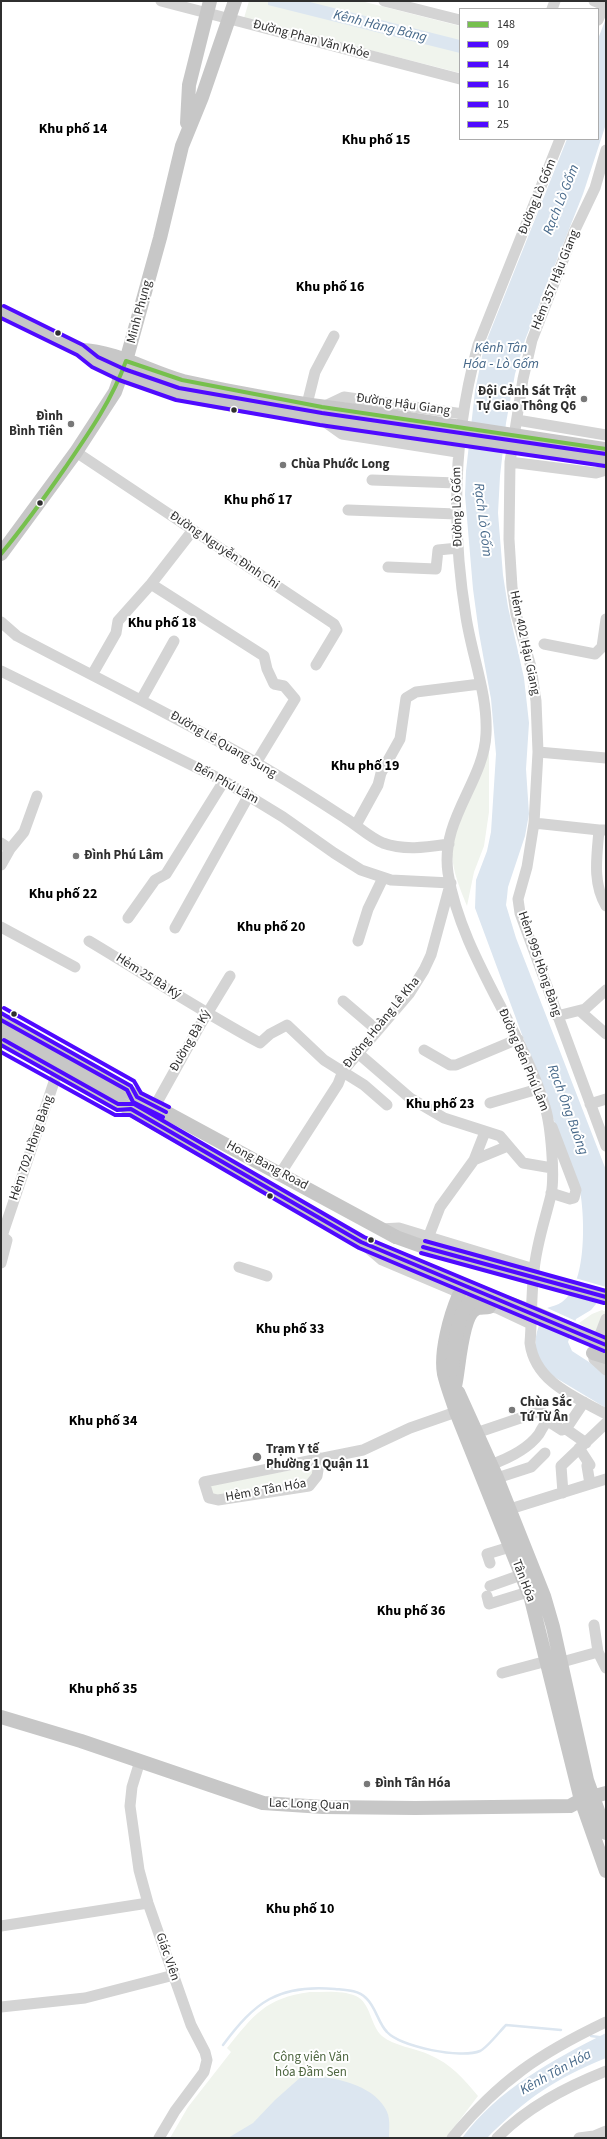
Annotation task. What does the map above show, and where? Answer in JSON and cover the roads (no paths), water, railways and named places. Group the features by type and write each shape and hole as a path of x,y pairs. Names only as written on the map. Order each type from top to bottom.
{"main road":[{"name":"Minh Phụng","path":"1,554 76,452 115,392 126,361 187,132 202,97 235,1"},
{"name":"Minh Phụng","path":"187,132 189,86 208,7"},
{"path":"1,311 80,350"},
{"name":"Đường Hậu Giang","path":"80,350 97,352 182,380 307,404 322,413"},
{"name":"Đường Hậu Giang","path":"80,350 95,362 122,375 177,394 356,417 605,454"},
{"path":"1,1012 131,1086 134,1103"},
{"path":"1,1023 134,1103"},
{"path":"1,1035 98,1082"},
{"path":"1,1045 117,1110 134,1103"},
{"name":"Hong Bang Road","path":"134,1103 155,1106 396,1237 424,1247 606,1297"},
{"name":"Hong Bang Road","path":"134,1103 361,1242 496,1305"},
{"name":"Tân Hóa","path":"456,1292 444,1362 447,1385 456,1412 522,1575 547,1660 606,1833"},
{"name":"Tân Hóa","path":"496,1305 484,1298 474,1300 465,1308 455,1343 452,1370 455,1386 497,1478 544,1596 562,1662 587,1780 593,1796 606,1871"},
{"path":"455,1386 466,1324 471,1314 476,1309 496,1305 606,1345"},
{"name":"Lac Long Quan","path":"1,1717 140,1761 263,1803 415,1808 570,1806 593,1796"}],"street":[{"name":"Đường Phan Văn Khỏe","path":"161,1 208,7 230,19 459,79"},
{"path":"384,1 409,4 459,20"},
{"path":"599,16 602,3"},
{"name":"Đường Lò Gốm","path":"451,883 448,872 449,844 457,813 484,753 486,726 480,684 466,618 458,548 457,452 470,375 478,345 560,140"},
{"name":"Hẻm 357 Hậu Giang","path":"510,462 532,340 574,232 595,188 606,150"},
{"path":"307,404 315,372 334,336"},
{"name":"Đường Hậu Giang","path":"457,452 342,434 322,413 344,397 463,414"},
{"path":"510,462 596,473 605,454 517,420"},
{"name":"Đường Nguyễn Đình Chi","path":"76,452 334,624 337,630 316,665"},
{"name":"Hẻm 402 Hậu Giang","path":"510,462 509,539 512,587 517,618 531,667 536,701 538,752"},
{"path":"372,480 457,483"},
{"path":"348,510 457,514"},
{"path":"92,675 116,633 118,621 151,584 193,530"},
{"path":"388,567 436,569 438,550 458,548"},
{"path":"151,584 264,656 267,669 274,684 284,686 295,699 256,763"},
{"path":"544,644 596,654 602,647 606,620"},
{"name":"Đường Lê Quang Sung","path":"1,622 11,633 141,700 256,763 385,844 407,848 421,848 449,844"},
{"path":"141,700 174,642"},
{"name":"Bến Phú Lâm","path":"1,671 224,781 249,795 356,867 383,878 397,881 451,883"},
{"path":"356,825 378,785 381,772 400,739 406,698 416,692 480,684"},
{"path":"538,752 606,758"},
{"name":"Hẻm 995 Hồng Bàng","path":"538,752 534,823 527,867 518,899 526,934 606,1146"},
{"path":"128,918 155,880 166,874 224,781"},
{"path":"174,928 249,795"},
{"path":"1,865 6,846 24,832 37,796"},
{"path":"534,823 602,830 596,884 599,894 606,906"},
{"path":"358,941 368,909 383,878"},
{"name":"Đường Hoàng Lê Kha","path":"280,1174 338,1084 343,1071 409,994 424,970 431,955 451,883"},
{"name":"Đường Bến Phú Lâm","path":"451,883 470,941 518,1040 546,1109 552,1168 551,1193 534,1269 530,1343 531,1355 545,1377 606,1414"},
{"path":"1,927 75,967"},
{"name":"Hẻm 25 Bà Ký","path":"89,941 146,975 206,1014 260,1043 270,1034 287,1025 324,1060 343,1071"},
{"name":"Đường Bà Ký","path":"155,1106 206,1014 230,976"},
{"path":"558,1016 580,1011 606,990"},
{"path":"342,1001 377,1030"},
{"name":"Hẻm 995 Hồng Bàng","path":"580,1011 606,1034"},
{"path":"424,1050 450,1065 456,1065 518,1040"},
{"path":"359,1054 410,1098 444,1118 500,1136 524,1163 552,1168"},
{"path":"343,1071 364,1085 387,1105"},
{"name":"Hẻm 702 Hồng Bàng","path":"1,1263 7,1240 2,1236 56,1076"},
{"path":"490,1103 538,1089"},
{"path":"590,1104 606,1100"},
{"path":"546,1109 576,1190 574,1198 570,1199 551,1193"},
{"path":"428,1238 440,1207 474,1160 485,1132"},
{"path":"474,1160 508,1146"},
{"path":"380,1229 399,1228 534,1269"},
{"path":"361,1242 382,1260 456,1292 496,1305 531,1324"},
{"path":"239,1267 267,1276"},
{"path":"606,1319 600,1355 594,1359 606,1370"},
{"path":"490,1465 506,1460 524,1448 539,1435 544,1424 548,1421 562,1430 566,1428 584,1402"},
{"path":"476,1433 540,1411"},
{"name":"Hẻm 8 Tân Hóa","path":"320,1458 317,1476 309,1486 218,1500 209,1498 204,1482 320,1458 363,1450 410,1428 456,1412"},
{"path":"564,1492 561,1466 606,1423"},
{"path":"566,1428 582,1445 590,1464 587,1466 590,1484"},
{"path":"497,1478 531,1467 546,1453"},
{"path":"510,1509 606,1479"},
{"path":"490,1563 487,1554 510,1547"},
{"path":"522,1575 489,1589 489,1604 528,1592"},
{"path":"594,1625 598,1652 606,1668"},
{"path":"562,1662 598,1652"},
{"path":"502,1673 547,1660"},
{"name":"Giác Viên","path":"140,1761 132,1787 130,1806 138,1864 148,1903 191,2025 205,2052 207,2064 204,2072 159,2138"},
{"path":"1,1926 148,1903"},
{"path":"1,2007 85,1998 174,1975"},
{"path":"452,2138 476,2109 511,2077 541,2056 606,2022"},
{"path":"496,2138 524,2114 564,2089 606,2071"},
{"path":"579,2138 601,2135"}],"water":[{"name":"Kênh Hàng Bàng","path":"268,1 306,1 459,40 459,53 268,5"},
{"name":"Kênh Tân Hóa - Lò Gốm","path":"606,18 606,124 583,194 525,340 515,374 506,423 500,476 498,513 503,575 508,607 524,678 529,723 526,769 529,814 525,836 508,887 506,905 516,938 606,1170 606,1292 591,1310 576,1319 568,1342 572,1351 606,1373 606,1408 546,1372 537,1356 537,1332 539,1324 547,1308 562,1302 570,1293 576,1281 580,1267 582,1250 582,1203 580,1191 475,908 476,880 487,851 491,832 496,754 491,699 473,589 465,495 466,471 475,391 484,347 567,140 599,140 599,36"},
{"name":"Kênh Tân Hóa","path":"606,2033 606,2058 571,2074 542,2091 515,2111 487,2138 462,2138 492,2105 528,2077 566,2054"},
{"path":"302,2076 336,2079 348,2082 370,2092 378,2099 387,2111 389,2138 228,2138 253,2123 275,2100"}],"waterway":[{"path":"223,2045 246,2017 257,2007 283,1993 315,1988 348,1990 363,1995 375,2010 381,2024 387,2032 405,2042 432,2050 459,2054 480,2051 490,2043 506,2025 561,2030"},
{"path":"591,2036 606,2038"}],"place":[{"name":"Đội Cảnh Sát Trật Tự Giao Thông Q6","path":"584,399"},
{"name":"Đình Bình Tiên","path":"71,424"},
{"name":"Chùa Phước Long","path":"283,465"},
{"name":"Đình Phú Lâm","path":"76,856"},
{"name":"Chùa Sắc Tứ Từ Ân","path":"512,1410"},
{"name":"Trạm Y tế Phường 1 Quận 11","path":"257,1457"},
{"name":"Đình Tân Hóa","path":"367,1784"}],"district":[{"name":"Khu phố 14","path":"73,130"},
{"name":"Khu phố 15","path":"376,141"},
{"name":"Khu phố 16","path":"330,288"},
{"name":"Khu phố 17","path":"258,501"},
{"name":"Khu phố 18","path":"162,624"},
{"name":"Khu phố 19","path":"365,767"},
{"name":"Khu phố 22","path":"63,895"},
{"name":"Khu phố 20","path":"271,928"},
{"name":"Khu phố 23","path":"440,1105"},
{"name":"Khu phố 33","path":"290,1330"},
{"name":"Khu phố 34","path":"103,1422"},
{"name":"Khu phố 36","path":"411,1612"},
{"name":"Khu phố 35","path":"103,1690"},
{"name":"Khu phố 10","path":"300,1910"}],"water label":[{"name":"Rạch Lò Gốm","path":"562,200"},
{"name":"Rạch Lò Gốm","path":"482,520"},
{"name":"Rạch Ông Buông","path":"567,1110"}],"park label":[{"name":"Công viên Văn hóa Đầm Sen","path":"311,2066"}]}
